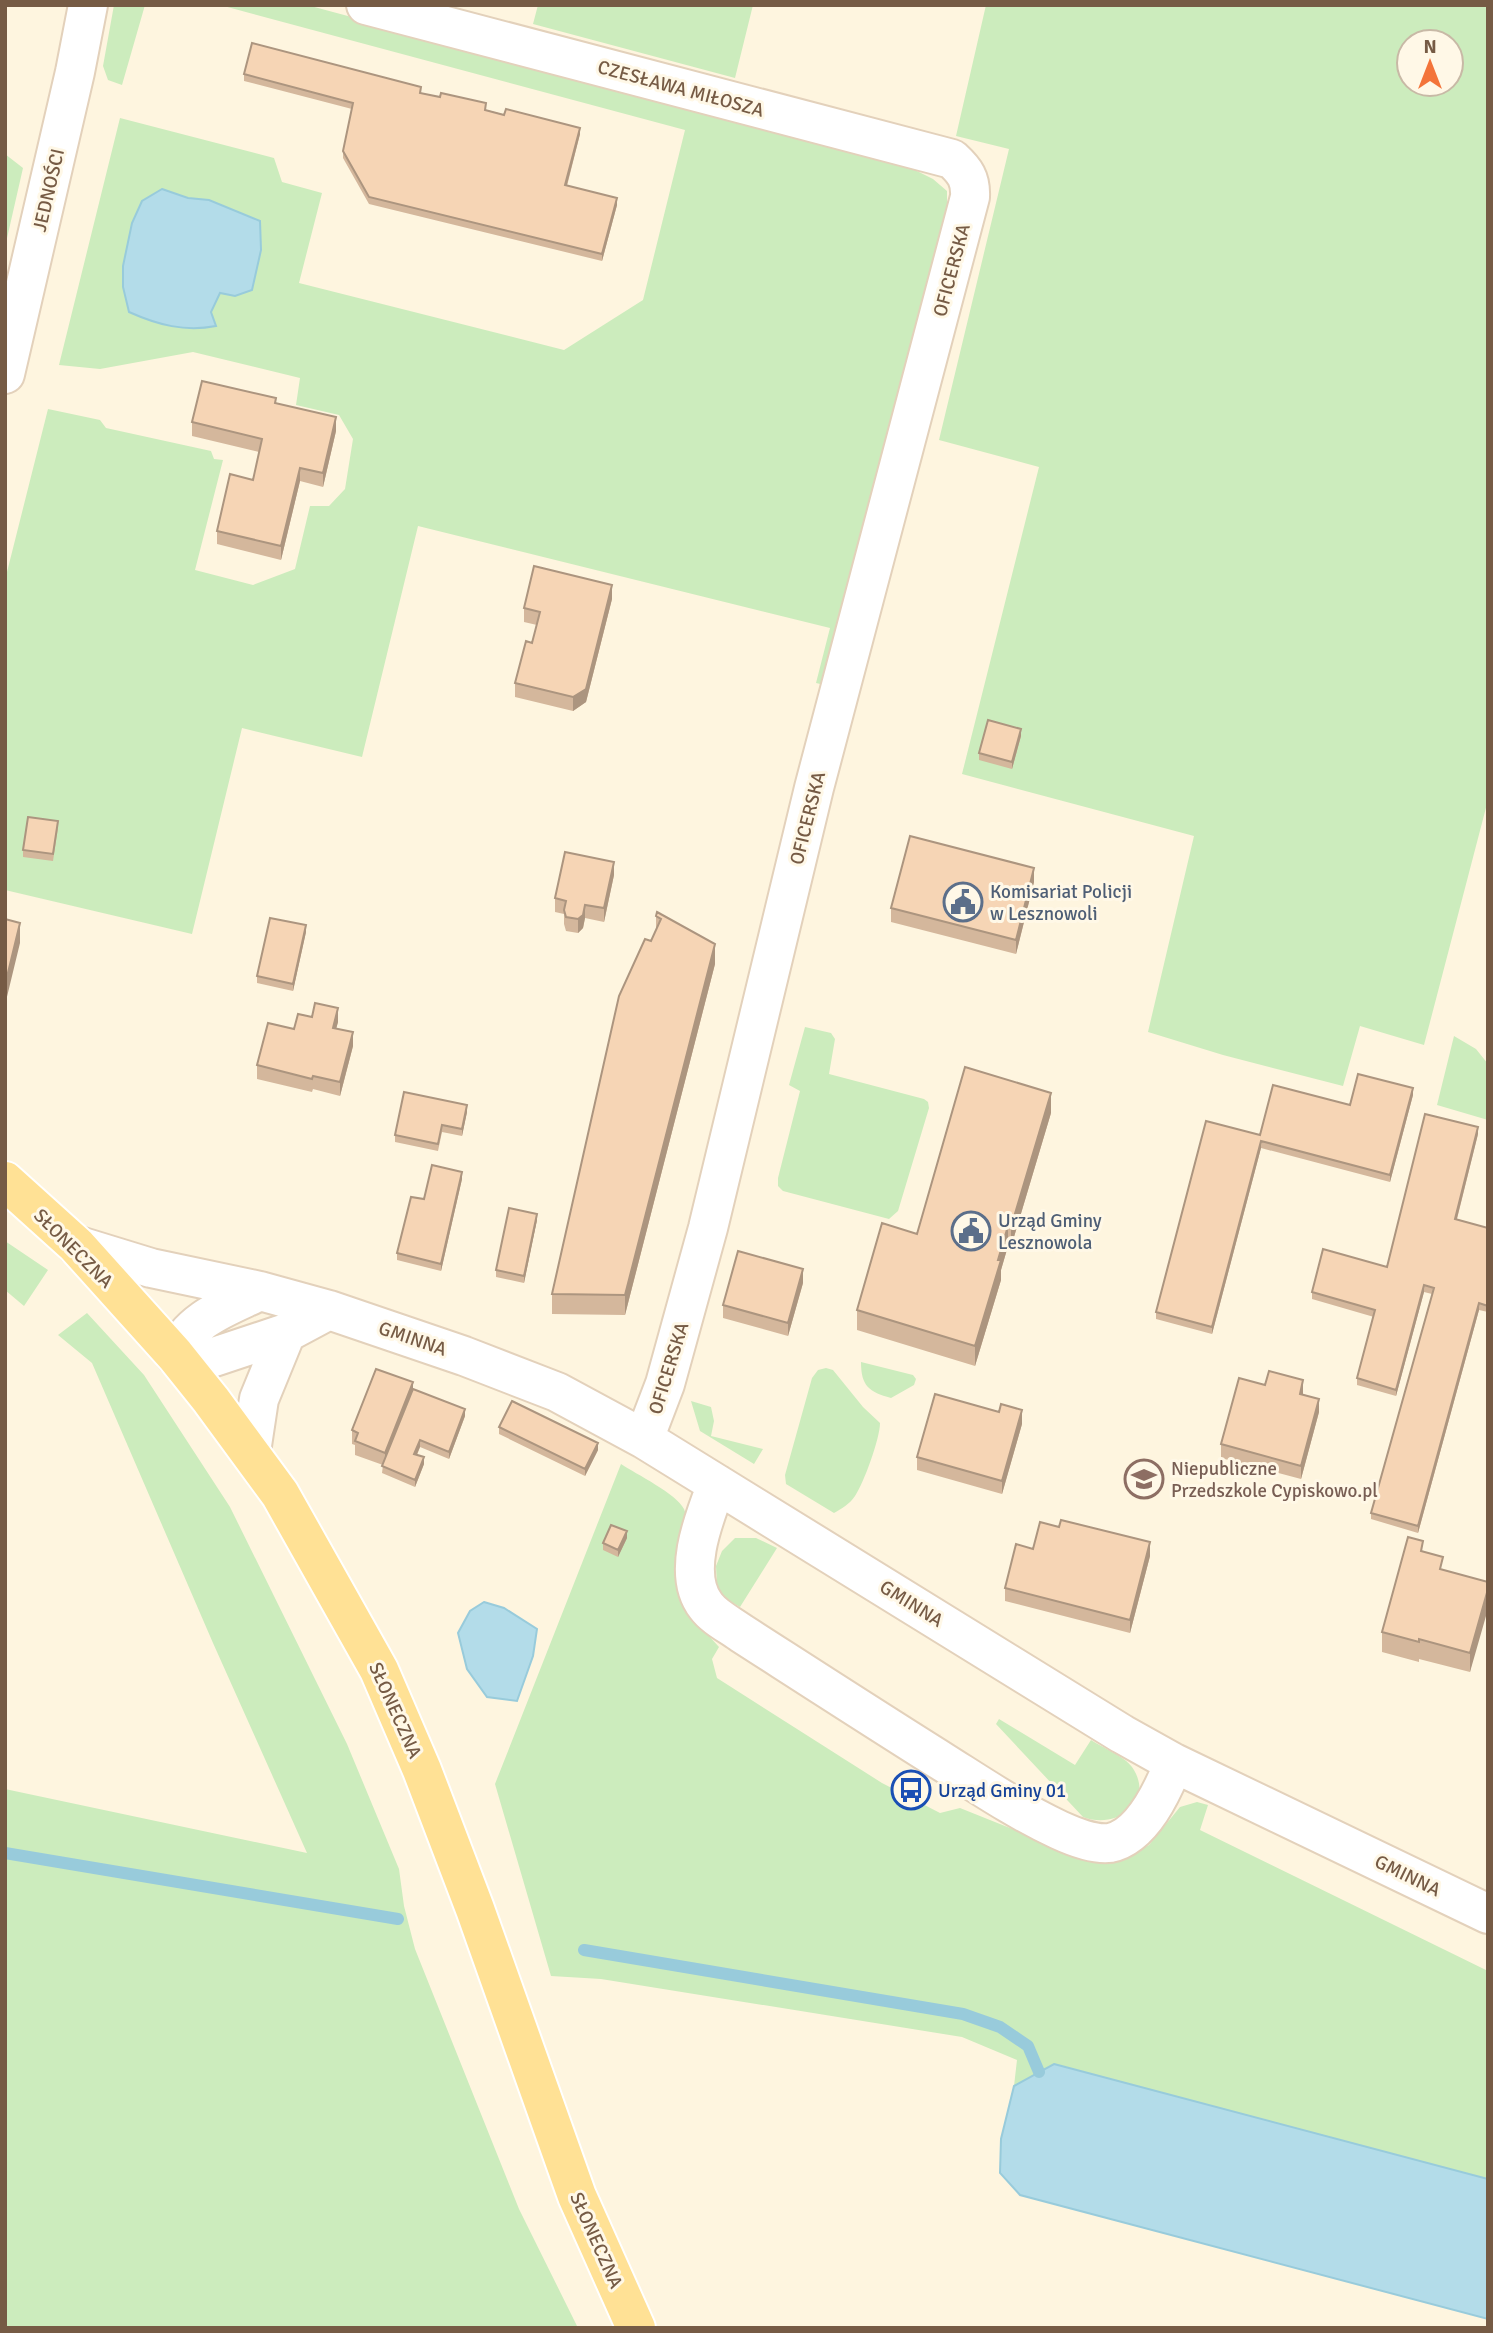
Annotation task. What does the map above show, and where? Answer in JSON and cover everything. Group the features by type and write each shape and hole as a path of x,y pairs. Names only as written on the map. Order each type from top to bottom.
{"main road":[{"name":"SŁONECZNA","path":"5,1181 76,1245 175,1355 251,1452 280,1494 379,1670 422,1770 470,1897 577,2196 636,2328"}],"street":[{"name":"JEDNOŚCI","path":"5,374 88,5"},
{"name":"CZESŁAWA MIŁOSZA","path":"366,5 952,159 971,181 970,197"},
{"name":"OFICERSKA","path":"644,1439 665,1384 708,1228 814,788 970,197"},
{"name":"GMINNA","path":"76,1245 151,1268 260,1292 308,1316 464,1356 557,1392 644,1439 1122,1734 1174,1763 1488,1914"},
{"path":"260,1292 212,1313 188,1331 175,1355 208,1359 308,1316"},
{"path":"251,1452 260,1399 308,1316"},
{"path":"717,1484 708,1508 693,1570 699,1596 707,1608 741,1633 998,1797 1059,1830 1079,1838 1107,1843 1122,1839 1159,1800 1174,1763"}],"green space":[{"path":"114,5 145,5 122,85 108,80 103,66"},
{"path":"220,5 307,5 909,167 933,179 947,191 947,216 829,686 816,683 830,628 418,526 362,757 242,728 192,934 5,890 5,580 48,409 100,420 106,428 211,451 214,459 223,460 195,570 253,585 295,569 310,506 329,506 345,489 353,439 339,415 296,405 300,378 193,352 100,369 59,365 120,118 274,158 282,182 322,193 299,283 564,350 643,300 685,130"},
{"path":"538,5 753,5 735,78 533,24"},
{"path":"986,5 1488,5 1488,800 1424,1045 1360,1026 1343,1086 1223,1055 1148,1032 1194,836 962,774 1039,467 939,440 1009,149 956,136"},
{"path":"5,154 23,168 5,247"},
{"path":"805,1027 831,1033 835,1039 829,1074 928,1102 929,1108 898,1211 889,1219 783,1191 778,1186 800,1091 789,1085"},
{"path":"1454,1036 1476,1049 1488,1064 1488,1120 1437,1105"},
{"path":"5,1241 48,1270 24,1306 5,1290"},
{"path":"87,1313 144,1375 230,1507 347,1744 399,1869 404,1906 415,1949 519,2209 578,2328 5,2328 5,1789 307,1853 92,1363 58,1335"},
{"path":"861,1362 913,1375 916,1379 914,1385 891,1398 877,1393 865,1382"},
{"path":"818,1370 833,1370 863,1407 880,1423 859,1490 851,1501 834,1513 786,1484 785,1475 812,1378"},
{"path":"691,1401 711,1407 714,1421 711,1436 763,1449 754,1464 700,1431"},
{"path":"621,1464 665,1491 684,1509 689,1544 689,1614 719,1647 712,1659 717,1678 882,1783 940,1813 960,1808 1092,1861 1118,1861 1149,1845 1180,1807 1197,1802 1208,1805 1200,1830 1488,1971 1488,2179 1054,2064 1014,2086 1017,2060 962,2037 601,1979 551,1976 495,1784"},
{"path":"735,1538 756,1538 777,1548 740,1607 722,1597 717,1586 716,1566 722,1551"},
{"path":"999,1719 1075,1765 1091,1740 1119,1756 1132,1767 1138,1780 1136,1802 1120,1816 1108,1820 1083,1817 996,1724"}],"water":[{"path":"162,189 188,198 209,200 260,221 261,250 252,290 235,296 220,293 211,312 216,326 172,326 129,312 123,287 123,266 132,223 142,201"},
{"path":"484,1602 504,1608 537,1629 533,1656 517,1701 487,1697 467,1669 458,1633 470,1611"},
{"path":"1054,2064 1488,2179 1488,2319 1020,2195 1000,2173 1001,2139 1014,2086"}],"building":[{"path":"252,43 421,87 420,93 440,97 441,93 486,103 485,110 504,115 506,109 580,128 565,185 617,198 602,254 369,197 343,151 353,103 244,74"},
{"path":"202,381 276,398 275,403 336,417 323,473 300,468 281,546 217,531 230,474 253,480 262,439 192,422"},
{"path":"534,566 612,585 586,689 573,697 515,683 526,641 532,643 540,612 524,608"},
{"path":"988,720 1021,729 1012,762 979,753"},
{"path":"28,817 58,821 53,854 23,850"},
{"name":"Komisariat Policji w Lesznowoli","path":"910,836 1034,868 1016,940 891,908"},
{"path":"565,852 614,862 604,908 585,905 583,915 578,919 566,917 566,901 555,898"},
{"path":"657,912 715,944 625,1295 552,1294 619,996 645,939 651,941 661,919 656,916"},
{"path":"270,918 306,925 293,984 257,976"},
{"path":"5,919 20,923 5,985"},
{"path":"315,1003 338,1008 333,1028 353,1032 340,1082 313,1076 312,1079 257,1065 268,1023 294,1029 298,1014 312,1017"},
{"path":"965,1067 1051,1093 1011,1227 1008,1226 998,1260 1001,1260 975,1346 857,1310 882,1223 917,1234"},
{"path":"1358,1074 1413,1088 1390,1175 1261,1141 1212,1327 1156,1312 1206,1121 1260,1135 1273,1085 1350,1105"},
{"path":"404,1092 467,1105 462,1129 442,1125 438,1144 395,1135"},
{"path":"1425,1114 1478,1127 1455,1219 1488,1228 1488,1306 1479,1303 1418,1526 1371,1513 1434,1288 1424,1285 1396,1390 1357,1378 1375,1310 1312,1292 1323,1249 1387,1267"},
{"path":"432,1165 462,1172 441,1264 397,1253 411,1197 424,1199"},
{"path":"509,1208 537,1214 524,1276 496,1270"},
{"path":"738,1251 803,1269 788,1323 723,1305"},
{"path":"376,1369 413,1382 385,1453 355,1441 358,1433 352,1430"},
{"path":"1269,1371 1303,1380 1300,1394 1319,1399 1301,1466 1221,1444 1239,1378 1265,1385"},
{"path":"413,1389 465,1409 449,1452 420,1440 414,1454 424,1457 415,1480 382,1466"},
{"path":"935,1394 999,1412 1001,1404 1022,1410 1002,1481 917,1457"},
{"path":"512,1401 598,1443 585,1469 499,1427"},
{"path":"1061,1520 1150,1542 1130,1620 1005,1588 1016,1544 1033,1549 1040,1522 1059,1527"},
{"path":"611,1525 627,1531 618,1550 603,1543"},
{"path":"1408,1537 1423,1541 1421,1551 1443,1557 1440,1569 1488,1582 1470,1653 1382,1632"}],"waterway":[{"path":"5,1853 398,1919"},
{"path":"584,1950 963,2014 1000,2027 1028,2046 1039,2072"}],"place":[{"name":"Komisariat Policji w Lesznowoli","path":"963,902"},
{"name":"Urząd Gminy Lesznowola","path":"971,1231"},
{"name":"Niepubliczne Przedszkole Cypiskowo.pl","path":"1144,1479"},
{"name":"Urząd Gminy 01","path":"911,1790"}]}
